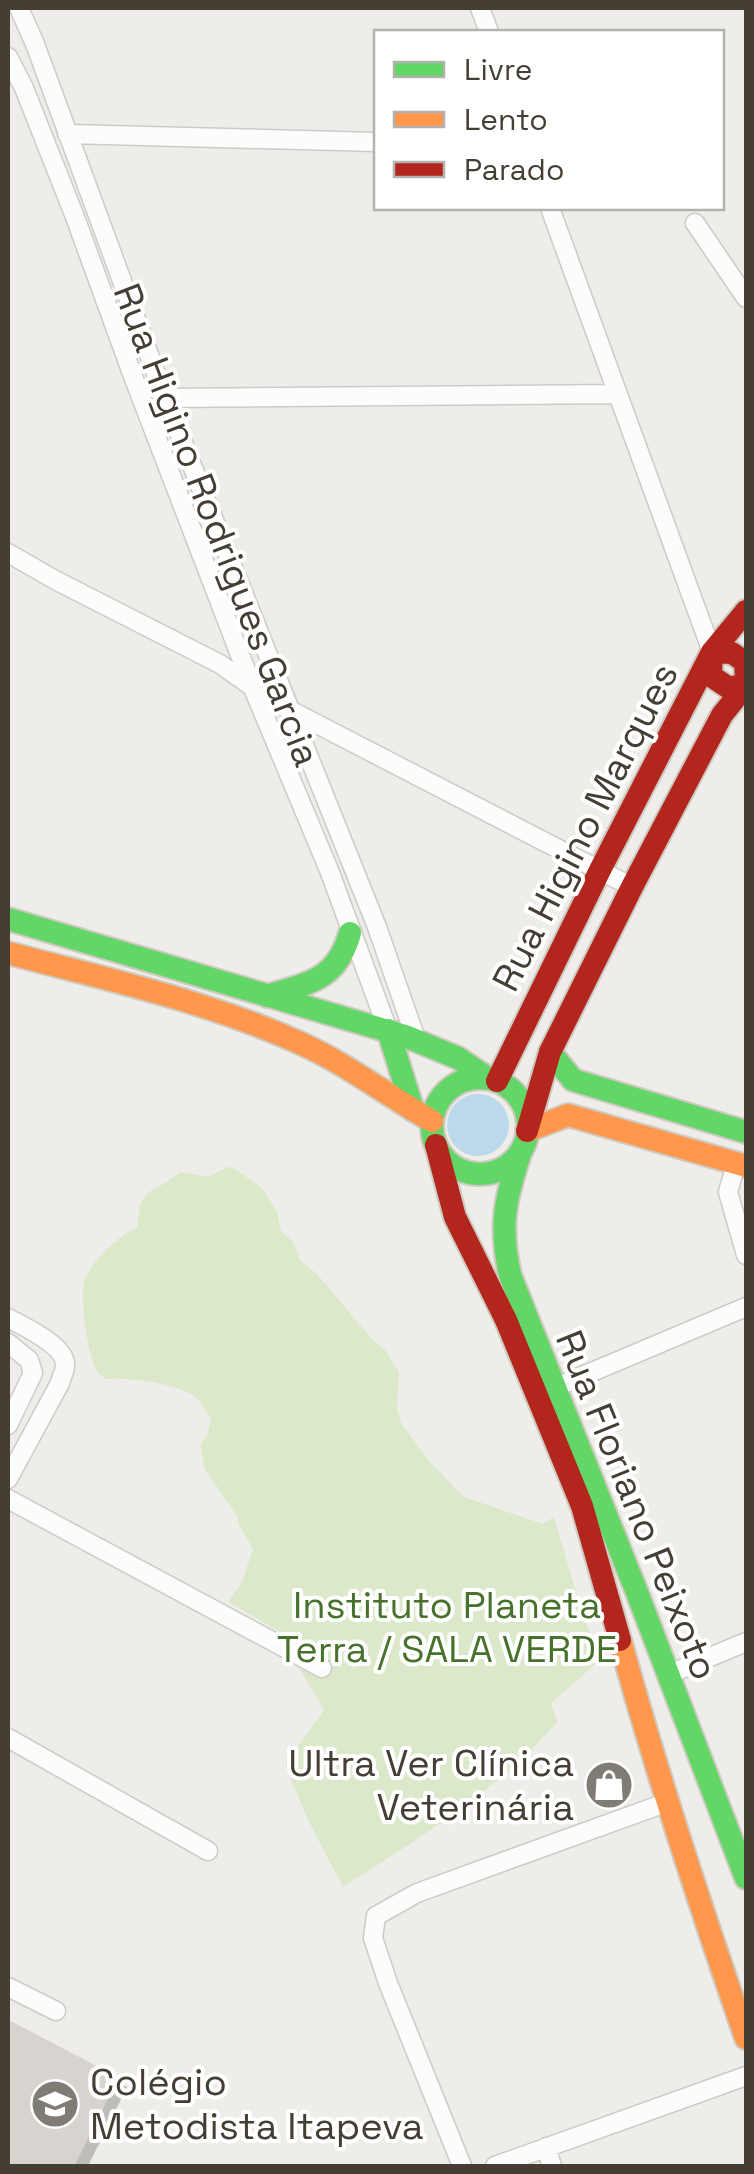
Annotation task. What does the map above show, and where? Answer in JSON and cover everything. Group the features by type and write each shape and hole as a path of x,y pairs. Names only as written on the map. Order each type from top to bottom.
{"main road":[{"name":"Rua Higino Marques","path":"493,1080 712,652 746,611"},
{"path":"712,652 711,676 729,688 746,683"},
{"name":"Rua Higino Marques","path":"524,1141 550,1052 722,715 746,683"},
{"path":"8,919 388,1030 462,1060 517,1096 527,1118 524,1141"},
{"path":"267,996 326,973 341,959 350,933"},
{"path":"8,952 238,1019 301,1043 423,1116"},
{"path":"388,1030 436,1145 455,1217 506,1320 582,1506 668,1802 746,2038"},
{"path":"550,1052 573,1080 746,1132"},
{"path":"423,1116 456,1084 478,1078 493,1080"},
{"path":"436,1145 455,1167 484,1174 510,1162 524,1141 568,1114 741,1165"},
{"name":"Rua Floriano Peixoto","path":"524,1141 503,1214 504,1250 520,1305 632,1580 746,1878"}],"street":[{"name":"Rua Higino Rodrigues Garcia","path":"19,8 165,398 377,928 417,1042"},
{"name":"Rua Higino Rodrigues Garcia","path":"8,57 76,217 134,379 252,686 329,870 388,1030"},
{"path":"68,134 374,142"},
{"path":"551,210 712,652"},
{"path":"695,224 746,298"},
{"path":"165,398 617,394"},
{"path":"8,553 220,664 288,710 632,887"},
{"path":"741,1165 728,1192 746,1256"},
{"path":"728,1192 746,1203"},
{"path":"554,1388 746,1307"},
{"path":"8,1318 52,1345 63,1355 65,1366 60,1383 8,1478"},
{"path":"8,1344 30,1360 33,1373 8,1425"},
{"path":"8,1499 322,1668"},
{"path":"667,1675 746,1642"},
{"path":"8,1738 208,1851"},
{"path":"462,2166 388,1983 373,1938 376,1916 417,1893 668,1802"},
{"path":"8,1987 56,2011"},
{"path":"495,2166 746,2076"},
{"path":"546,2147 552,2166"}],"green space":[{"name":"Instituto Planeta Terra / SALA VERDE","path":"227,1167 262,1188 277,1211 281,1231 293,1242 301,1261 386,1351 399,1372 397,1408 401,1423 429,1461 464,1497 543,1524 554,1517 600,1660 551,1703 557,1722 509,1770 456,1812 343,1887 307,1818 285,1764 324,1710 299,1668 323,1656 228,1602 242,1582 253,1549 237,1516 204,1468 201,1444 211,1419 202,1403 190,1393 167,1385 105,1379 95,1367 87,1338 83,1300 87,1274 106,1250 138,1227 144,1197 181,1172 208,1177"}],"water":[{"path":"478,1094 500,1103 509,1125 500,1147 478,1156 456,1147 447,1125 456,1103"}],"building":[{"name":"Colégio Metodista Itapeva","path":"8,2021 117,2078 73,2166 8,2166"}],"traffic: fast":[{"path":"8,919 405,1036 458,1058 489,1079"},
{"path":"267,996 308,983 329,970 350,933"},
{"path":"388,1030 413,1110"},
{"path":"550,1052 573,1080 746,1132"},
{"path":"480,1078 498,1082 514,1092 524,1108 528,1126 524,1144 514,1160 498,1170 480,1174 462,1170 446,1160 436,1144 432,1126 436,1108 446,1092 462,1082 480,1078"},
{"path":"521,1151 505,1212 510,1275 746,1878"}],"traffic: slow":[{"path":"8,953 156,992 265,1028 334,1061 432,1121"},
{"path":"527,1131 568,1115 746,1166"},
{"path":"620,1640 680,1840 746,2038"}],"traffic: jam":[{"path":"497,1081 712,652 746,611"},
{"path":"746,680 745,662 732,653 712,652 711,676 729,688 746,684"},
{"path":"527,1131 550,1052 722,715 746,685"},
{"path":"436,1145 455,1217 506,1320 582,1506 620,1640"}],"place":[{"name":"Ultra Ver Clínica Veterinária","path":"609,1785"},
{"name":"Colégio Metodista Itapeva","path":"55,2104"}]}
